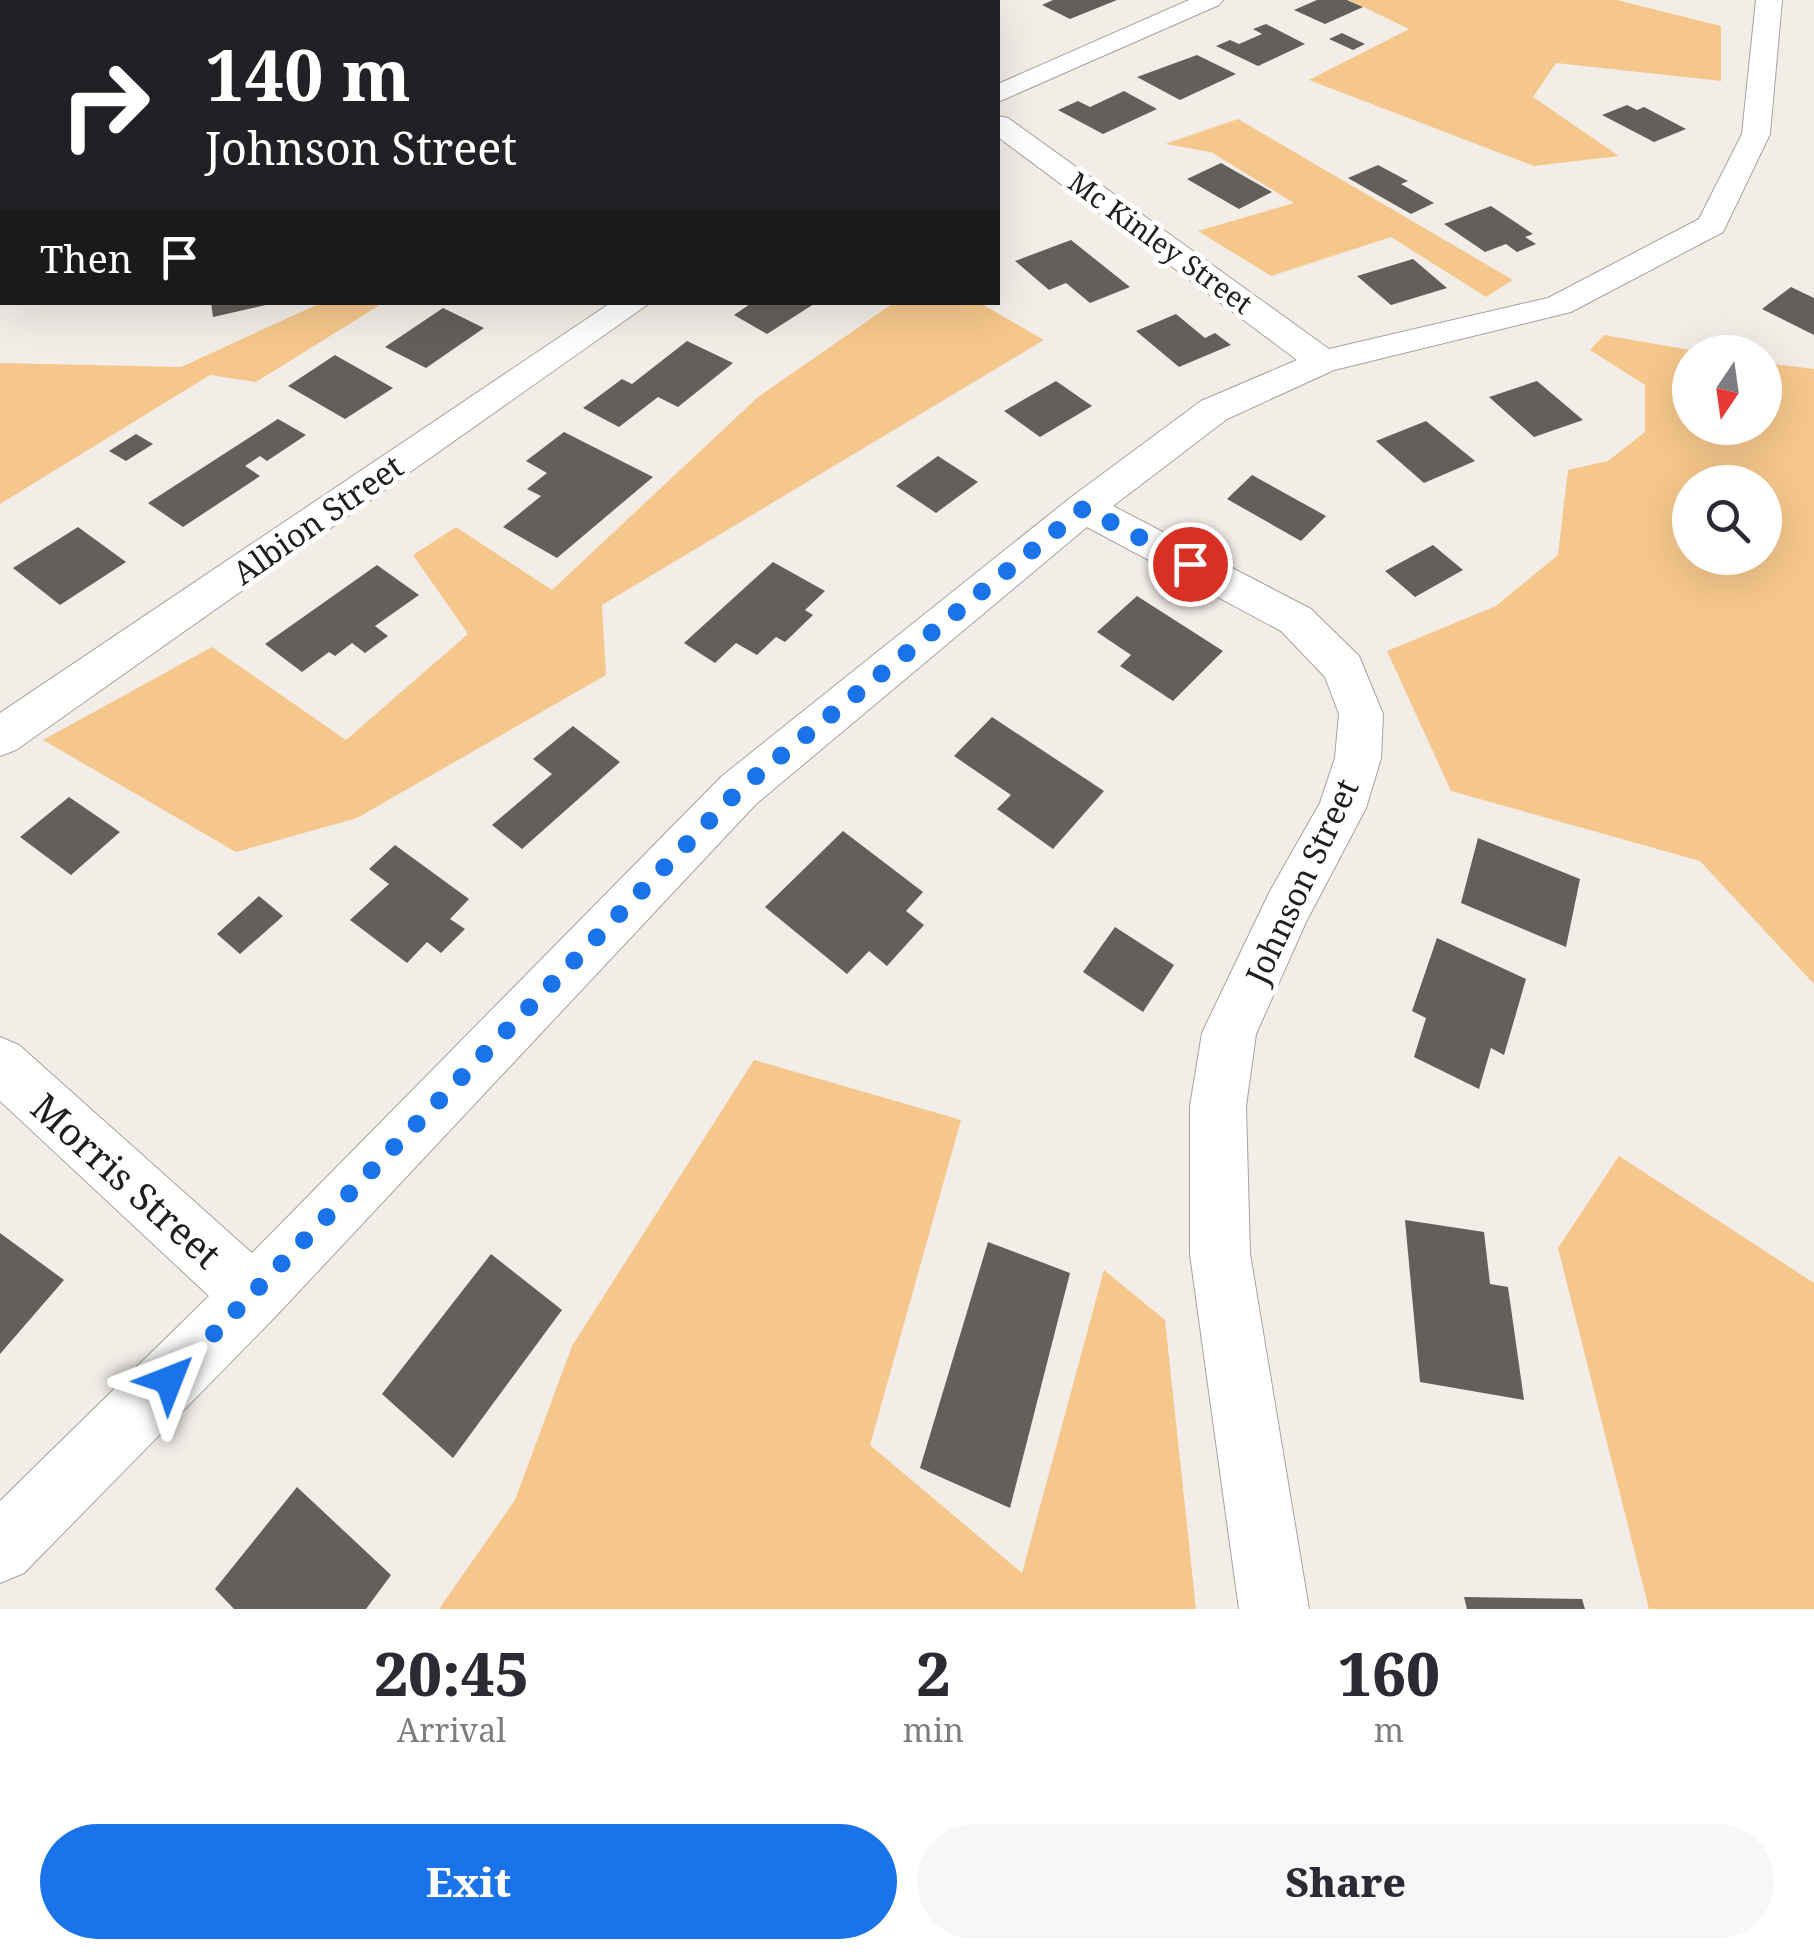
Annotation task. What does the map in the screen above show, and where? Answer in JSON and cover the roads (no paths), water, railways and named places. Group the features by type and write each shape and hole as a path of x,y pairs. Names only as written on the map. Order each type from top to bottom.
{"street":[{"path":"1000,93 1210,0"},
{"path":"0,1549 253,1296 739,790 1084,508 1214,410 1324,362 1559,305 1712,224 1756,134 1768,0"},
{"name":"Mc Kinley Street","path":"1000,125 1324,362"},
{"name":"Albion Street","path":"0,737 631,305"},
{"name":"Johnson Street","path":"1084,508 1296,620 1344,668 1361,714 1358,758 1342,808 1288,908 1229,1033 1218,1106 1220,1254 1274,1609"},
{"name":"Morris Street","path":"0,1064 253,1296"}]}
